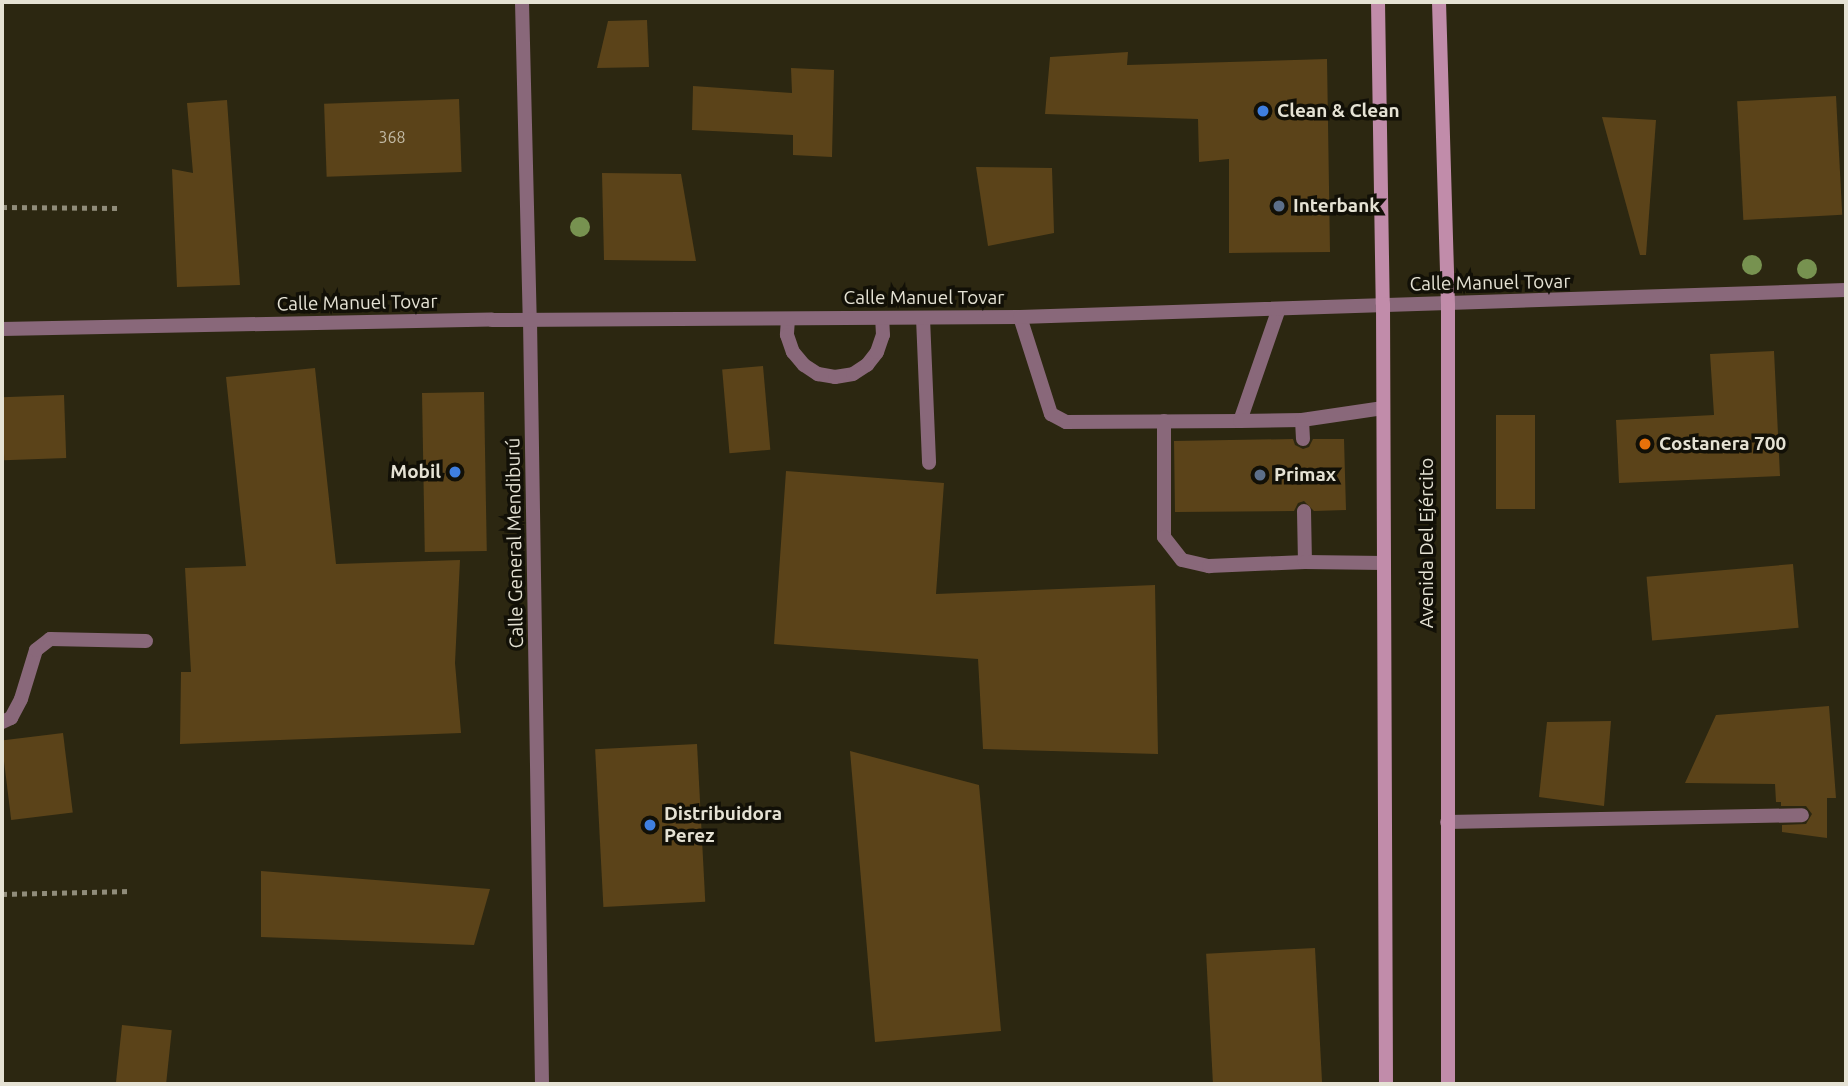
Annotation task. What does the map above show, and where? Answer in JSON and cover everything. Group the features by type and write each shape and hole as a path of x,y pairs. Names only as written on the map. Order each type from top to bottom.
{"main road":[{"path":"1378,2 1383,304 1386,1084"},
{"name":"Avenida Del Ejército","path":"1439,2 1448,305 1448,1084"}],"street":[{"name":"Calle General Mendiburú","path":"522,2 530,320 542,1084"},
{"name":"Calle Manuel Tovar","path":"2,329 530,320 1020,317 1278,311 1383,304 1448,305 1846,290"},
{"path":"1240,421 1278,311"},
{"path":"1020,317 1051,414 1066,422 1301,420 1383,408"},
{"path":"788,319 787,335 793,352 804,365 818,374 835,377 853,373 867,365 877,352 883,335 882,318"},
{"path":"923,318 929,463"},
{"path":"1301,420 1303,439"},
{"path":"1164,421 1164,537 1182,560 1209,566 1305,562 1384,563"},
{"path":"1304,511 1305,562"},
{"path":"2,722 11,718 21,699 36,650 50,639 146,641"},
{"path":"1447,821 1801,815"}],"path":[{"path":"2,207 119,208"},
{"path":"2,894 132,891"}],"building":[{"path":"647,20 649,67 597,68 608,21"},
{"path":"1128,52 1127,65 1327,59 1330,252 1229,253 1229,159 1199,162 1198,119 1045,114 1050,57"},
{"path":"791,68 834,70 832,157 793,155 793,135 692,130 693,86 792,93"},
{"path":"1836,96 1842,215 1743,220 1737,101"},
{"path":"459,99 462,172 327,177 324,104"},
{"path":"227,100 240,285 177,287 172,169 193,173 187,103"},
{"path":"1602,117 1656,120 1646,255 1640,255"},
{"path":"976,167 1052,168 1054,233 988,246"},
{"path":"602,173 681,174 696,261 604,260"},
{"path":"1774,351 1780,476 1619,483 1616,420 1714,415 1710,354"},
{"path":"763,366 770,450 729,453 722,370"},
{"path":"315,368 336,564 460,560 455,663 461,733 180,744 181,672 191,672 185,568 246,566 226,377"},
{"name":"Mobil","path":"484,392 487,551 425,552 422,393"},
{"path":"64,395 66,458 4,460 2,397"},
{"path":"1496,415 1535,415 1535,509 1496,509"},
{"name":"Primax","path":"1293,439 1295,445 1303,449 1309,447 1313,439 1344,439 1346,510 1314,511 1304,501 1298,503 1294,511 1175,512 1174,441"},
{"path":"786,471 944,483 936,594 1155,585 1158,754 983,749 978,659 774,644"},
{"path":"1793,564 1799,628 1652,641 1647,577"},
{"path":"1829,706 1836,798 1827,798 1827,838 1782,832 1782,825 1806,824 1812,814 1806,806 1781,806 1781,802 1776,802 1775,784 1685,783 1716,715"},
{"path":"1611,721 1604,806 1539,797 1547,722"},
{"path":"63,733 73,812 11,820 2,740"},
{"name":"Distribuidora Perez","path":"697,744 705,902 603,907 595,749"},
{"path":"850,751 979,785 1001,1031 875,1042"},
{"path":"261,871 490,889 474,945 261,937"},
{"path":"1315,948 1322,1084 1213,1084 1206,954"},
{"path":"122,1025 172,1030 166,1084 116,1084"}],"place":[{"name":"Clean & Clean","path":"1263,111"},
{"name":"Interbank","path":"1279,206"},
{"name":"Costanera 700","path":"1645,444"},
{"name":"Mobil","path":"455,472"},
{"name":"Primax","path":"1260,475"},
{"name":"Distribuidora Perez","path":"650,825"}]}
